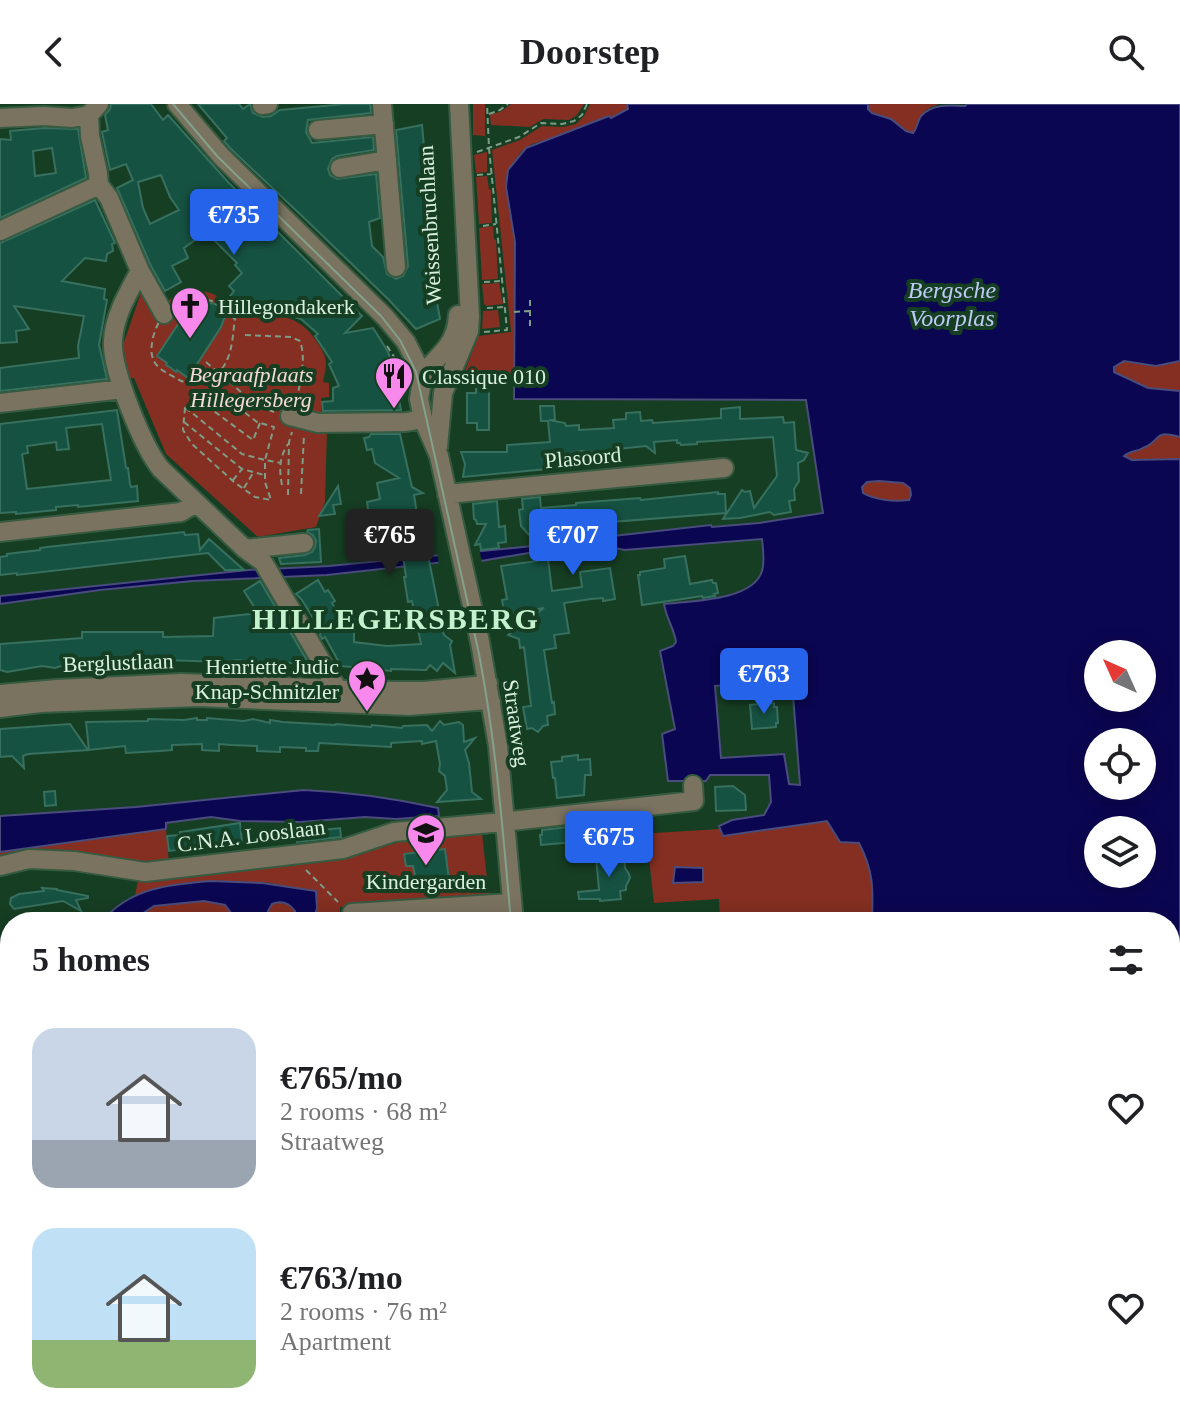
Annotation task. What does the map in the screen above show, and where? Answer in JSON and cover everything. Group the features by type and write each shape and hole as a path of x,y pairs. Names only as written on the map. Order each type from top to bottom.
{"street":[{"path":"177,104 221,156 385,317 406,342 422,380 415,420 439,456"},
{"path":"262,105 268,104"},
{"path":"382,104 396,267"},
{"name":"Weissenbruchlaan","path":"439,456 441,402 469,331 470,304 460,247 447,104"},
{"name":"Weissenbruchlaan","path":"459,104 460,247"},
{"path":"3,114 72,118 94,109"},
{"path":"94,109 90,136 99,185 109,198 140,271 164,314"},
{"path":"318,130 384,124"},
{"path":"340,168 387,160"},
{"path":"0,231 99,185"},
{"path":"140,271 118,316 112,343 123,389 141,437 161,469 245,549 263,562 337,695"},
{"name":"Weissenbruchlaan","path":"422,380 426,370 448,347 458,318 470,304"},
{"path":"422,380 432,384 450,377"},
{"path":"0,403 123,389"},
{"path":"293,417 318,423 415,420"},
{"name":"Straatweg","path":"439,456 488,683 498,746 513,912"},
{"name":"Plasoord","path":"447,494 724,468"},
{"path":"0,532 181,512 196,503"},
{"path":"245,549 304,543"},
{"name":"Berglustlaan","path":"0,694 40,697 198,690 337,695 424,691 488,683"},
{"name":"Berglustlaan","path":"337,695 409,706 491,702"},
{"name":"Berglustlaan","path":"0,708 40,697"},
{"name":"C.N.A. Looslaan","path":"0,866 29,859 74,861 145,872 343,849 394,832 694,801 693,785"}],"path":[{"path":"478,332 507,330 487,104"},
{"path":"487,114 508,104"},
{"path":"461,157 519,137 541,123 574,121 582,115 587,104"},
{"path":"474,175 492,174"},
{"path":"477,226 497,224"},
{"path":"481,282 503,281"},
{"path":"530,297 530,326"},
{"path":"207,300 235,319 228,359 218,372 206,383 192,385 164,371 153,361 150,346 164,314 177,307 207,300"},
{"path":"470,304 506,307"},
{"path":"514,312 530,311"},
{"path":"245,335 291,337 300,341 304,351 289,442 288,495"},
{"path":"384,341 396,360 415,420"},
{"path":"206,362 255,404 293,417 305,437 301,494"},
{"path":"260,423 253,440 207,406 226,398 260,423 274,427 265,460 265,482 271,500 255,497 232,481 192,444 183,430 185,408 242,454 265,460 281,463"},
{"path":"183,421 242,469 265,475"},
{"path":"282,485 279,473 282,451 289,442"},
{"path":"232,481 242,469"},
{"path":"243,489 253,472"},
{"path":"291,855 350,912"}],"green space":[{"path":"473,104 485,104 485,136 473,135"},
{"path":"511,104 584,104 577,115 569,120 543,119 530,127 491,125 490,115"},
{"path":"590,104 627,104 628,109 564,135 532,144 521,152 508,170 508,203 515,242 515,375 460,384 478,336 511,332 492,150 520,140 542,126 576,124"},
{"path":"868,104 939,104 926,110 913,133 891,119 872,113"},
{"path":"487,152 487,172 476,173 474,155"},
{"path":"487,176 491,190 492,223 479,224 476,177"},
{"path":"493,226 498,279 482,280 479,228"},
{"path":"499,283 503,304 486,306 482,284"},
{"name":"Begraafplaats Hillegersberg","path":"143,287 157,307 184,294 206,292 220,298 239,316 263,314 285,317 312,334 325,358 323,382 329,383 329,397 321,398 322,428 327,430 325,502 316,527 258,537 166,454 134,378 128,378 123,345"},
{"path":"498,310 500,327 482,329 483,311"},
{"path":"1124,361 1141,364 1180,361 1180,391 1148,388 1114,373 1114,368"},
{"path":"1169,434 1180,437 1180,459 1132,460 1124,456 1144,448 1160,436"},
{"path":"866,482 903,483 910,488 909,500 885,500 863,493 862,487"},
{"path":"616,811 621,835 720,829 723,836 827,821 853,838 865,852 872,881 872,912 720,912 719,899 654,903 648,849 608,847 583,859 573,858 567,854 568,845 574,839 600,839 604,833 599,826 570,814"},
{"path":"166,829 169,863 0,860 0,852"},
{"path":"482,833 489,897 340,907 340,912 316,912 317,908 294,892 264,882 191,883 135,895 138,881 143,878 389,840"},
{"path":"204,901 225,905 230,912 145,912 154,906"},
{"path":"275,903 289,904 295,912 268,912"}],"water":[{"name":"Bergsche Voorplas","path":"627,104 868,104 872,113 891,119 913,133 921,116 941,106 1180,104 1180,361 1156,366 1124,361 1114,367 1114,372 1148,388 1180,391 1180,437 1161,435 1149,445 1124,456 1132,460 1180,459 1180,912 872,912 870,872 864,853 859,843 840,842 827,821 723,836 719,826 732,820 764,815 771,802 769,775 710,775 706,781 668,781 662,734 675,729 660,651 676,642 664,604 719,598 747,588 762,571 762,539 624,550 605,547 552,549 481,561 480,558 327,575 193,581 0,604 0,596 248,570 329,566 574,542 711,525 759,523 823,513 806,400 514,399 515,242 506,187 508,170 526,148 609,116 611,118 628,109","holes":["867,482 903,483 910,488 909,500 885,500 863,493 862,487","790,679 800,785 789,784 784,754 721,758 715,686"]},
{"path":"304,790 421,804 438,808 439,816 301,822 211,817 166,823 166,829 0,852 0,816 136,807"},
{"path":"675,867 703,868 703,882 673,883"},
{"path":"211,881 262,883 316,891 317,908 316,912 295,912 288,904 279,902 272,904 268,912 230,912 225,905 204,901 154,906 145,912 112,912 137,895 181,884"}],"pier":[{"path":"479,547 482,563 439,566 437,551"}],"building":[{"path":"111,104 151,104 163,120 168,115 228,182 362,316 345,333 373,328 388,352 401,410 323,411 322,402 333,401 333,388 339,386 329,364 332,362 315,336 318,334 301,319 269,309 256,310 245,301 224,319 188,378 157,356 188,312 193,315 199,308 207,314 209,303 223,305 234,291 229,286 242,273 235,265 237,263 206,232 184,248 188,258 172,266 181,282 165,291 117,188 133,180 126,164 110,170 102,132 108,130 105,115","holes":["161,175 179,210 150,224 138,182"]},
{"path":"198,104 239,104 243,109 250,104 253,113 263,117 280,110 370,104 371,113 308,120 306,132 312,143 373,137 374,150 337,156 332,159 328,169 330,175 337,179 376,174 380,218 369,222 372,246 383,257 387,274 396,279 403,276 408,266 396,130 422,125 436,278 433,279 440,319 416,329 230,148 224,141 227,138"},
{"path":"78,129 86,178 0,218 0,139 11,140 10,131","holes":["52,148 56,173 35,176 33,151"]},
{"path":"95,200 115,243 112,244 113,251 107,254 106,261 85,258 62,281 105,289 104,299 107,300 99,345 107,379 0,391 0,368 79,358 78,346 84,316 14,306 29,329 16,331 17,342 0,343 0,243"},
{"path":"476,386 489,386 489,430 477,430 477,423 467,423 467,393 476,393"},
{"path":"540,406 554,406 555,420 549,420 565,423 566,426 579,425 579,430 614,428 613,420 626,419 626,413 640,412 641,421 652,420 653,423 721,418 721,409 740,407 740,419 783,417 784,423 794,422 796,450 808,453 798,463 799,481 794,489 795,500 789,501 791,512 723,519 742,490 750,491 754,508 777,476 773,437 681,445 677,440 654,442 655,453 646,446 551,454 552,463 546,464 547,469 463,477 465,464 461,452 507,452 507,445 550,442 548,421 541,421"},
{"path":"117,410 126,468 131,487 137,486 138,501 0,513 0,424","holes":["102,424 111,480 27,489 22,454 28,453 27,446 56,442 57,450 69,449 66,428"]},
{"path":"371,434 400,434 412,487 423,493 414,495 417,514 426,521 417,522 420,548 427,551 444,635 452,641 455,673 443,663 437,671 430,665 426,670 391,671 341,666 296,594 318,580 335,601 332,603 346,625 354,620 354,642 387,646 421,644 412,601 408,602 403,556 399,556 397,543 371,531 367,502 380,499 377,483 399,478 375,463 372,449 367,450 364,438"},
{"path":"338,486 341,504 333,505 335,514 319,516"},
{"path":"718,492 725,494 726,513 573,525 574,529 555,530 555,535 549,536 550,542 546,543 552,591 582,587 580,572 610,568 615,599 564,603 569,633 554,635 556,648 544,650 555,714 547,716 548,725 538,732 527,729 523,707 531,706 524,647 520,648 519,639 508,635 544,608 509,614 509,611 504,612 502,600 507,599 501,566 537,561 535,536 530,536 521,526 519,510 523,509 522,499 540,497 541,508"},
{"path":"497,501 499,527 505,526 506,542 498,543 499,548 481,550 480,544 475,545 486,524 477,524 473,504"},
{"path":"319,529 321,562 281,564 279,558 312,552 316,541 307,532"},
{"path":"184,532 185,535 198,534 200,550 209,539 244,570 225,570 208,553 0,575 0,557 7,554"},
{"path":"685,556 690,584 712,580 718,593 703,598 642,605 640,572 665,568 664,559"},
{"path":"260,581 309,664 163,660 81,664 76,667 42,666 7,672 0,670 0,644 82,638 82,632 163,632 163,637 213,636 214,618 258,613 244,591"},
{"path":"774,703 777,707 776,727 752,729 750,705"},
{"path":"197,718 402,728 427,725 432,731 440,721 444,725 459,722 463,725 464,742 475,738 465,750 472,792 481,799 437,802 447,790 445,776 439,771 436,741 391,743 391,747 319,743 318,751 280,747 280,752 257,751 257,746 219,744 219,751 202,750 202,744 172,745 172,750 126,753 125,746 89,750 86,722"},
{"path":"70,724 88,750 28,754 23,756 24,768 12,756 0,757 0,729"},
{"path":"578,755 578,760 590,759 591,775 585,775 584,795 557,798 551,762"},
{"path":"733,786 745,795 746,810 716,811 715,787"},
{"path":"55,791 56,805 45,806 44,792"},
{"path":"240,823 242,842 169,851 167,836"},
{"path":"597,824 598,840 541,845 542,830"},
{"path":"311,827 312,831 340,828 341,837 297,842 296,829"},
{"path":"445,849 449,880 454,887 423,892 422,881 416,881 413,866 406,866 404,854"},
{"path":"624,855 630,878 626,890 620,891 621,899 579,899 578,892 599,890 596,858"},
{"path":"42,888 88,898 76,900 81,911 63,901 14,909 10,904 11,898 19,894 44,891"}],"tram line":[{"path":"173,104 217,156 381,316 400,340 416,372 485,687 510,912"}],"place":[{"name":"Hillegondakerk","path":"190,340"},
{"name":"Classique 010","path":"394,410"},
{"name":"Henriette Judic Knap-Schnitzler","path":"367,713"},
{"name":"Kindergarden","path":"426,867"}],"district":[{"name":"HILLEGERSBERG","path":"396,619"}]}
